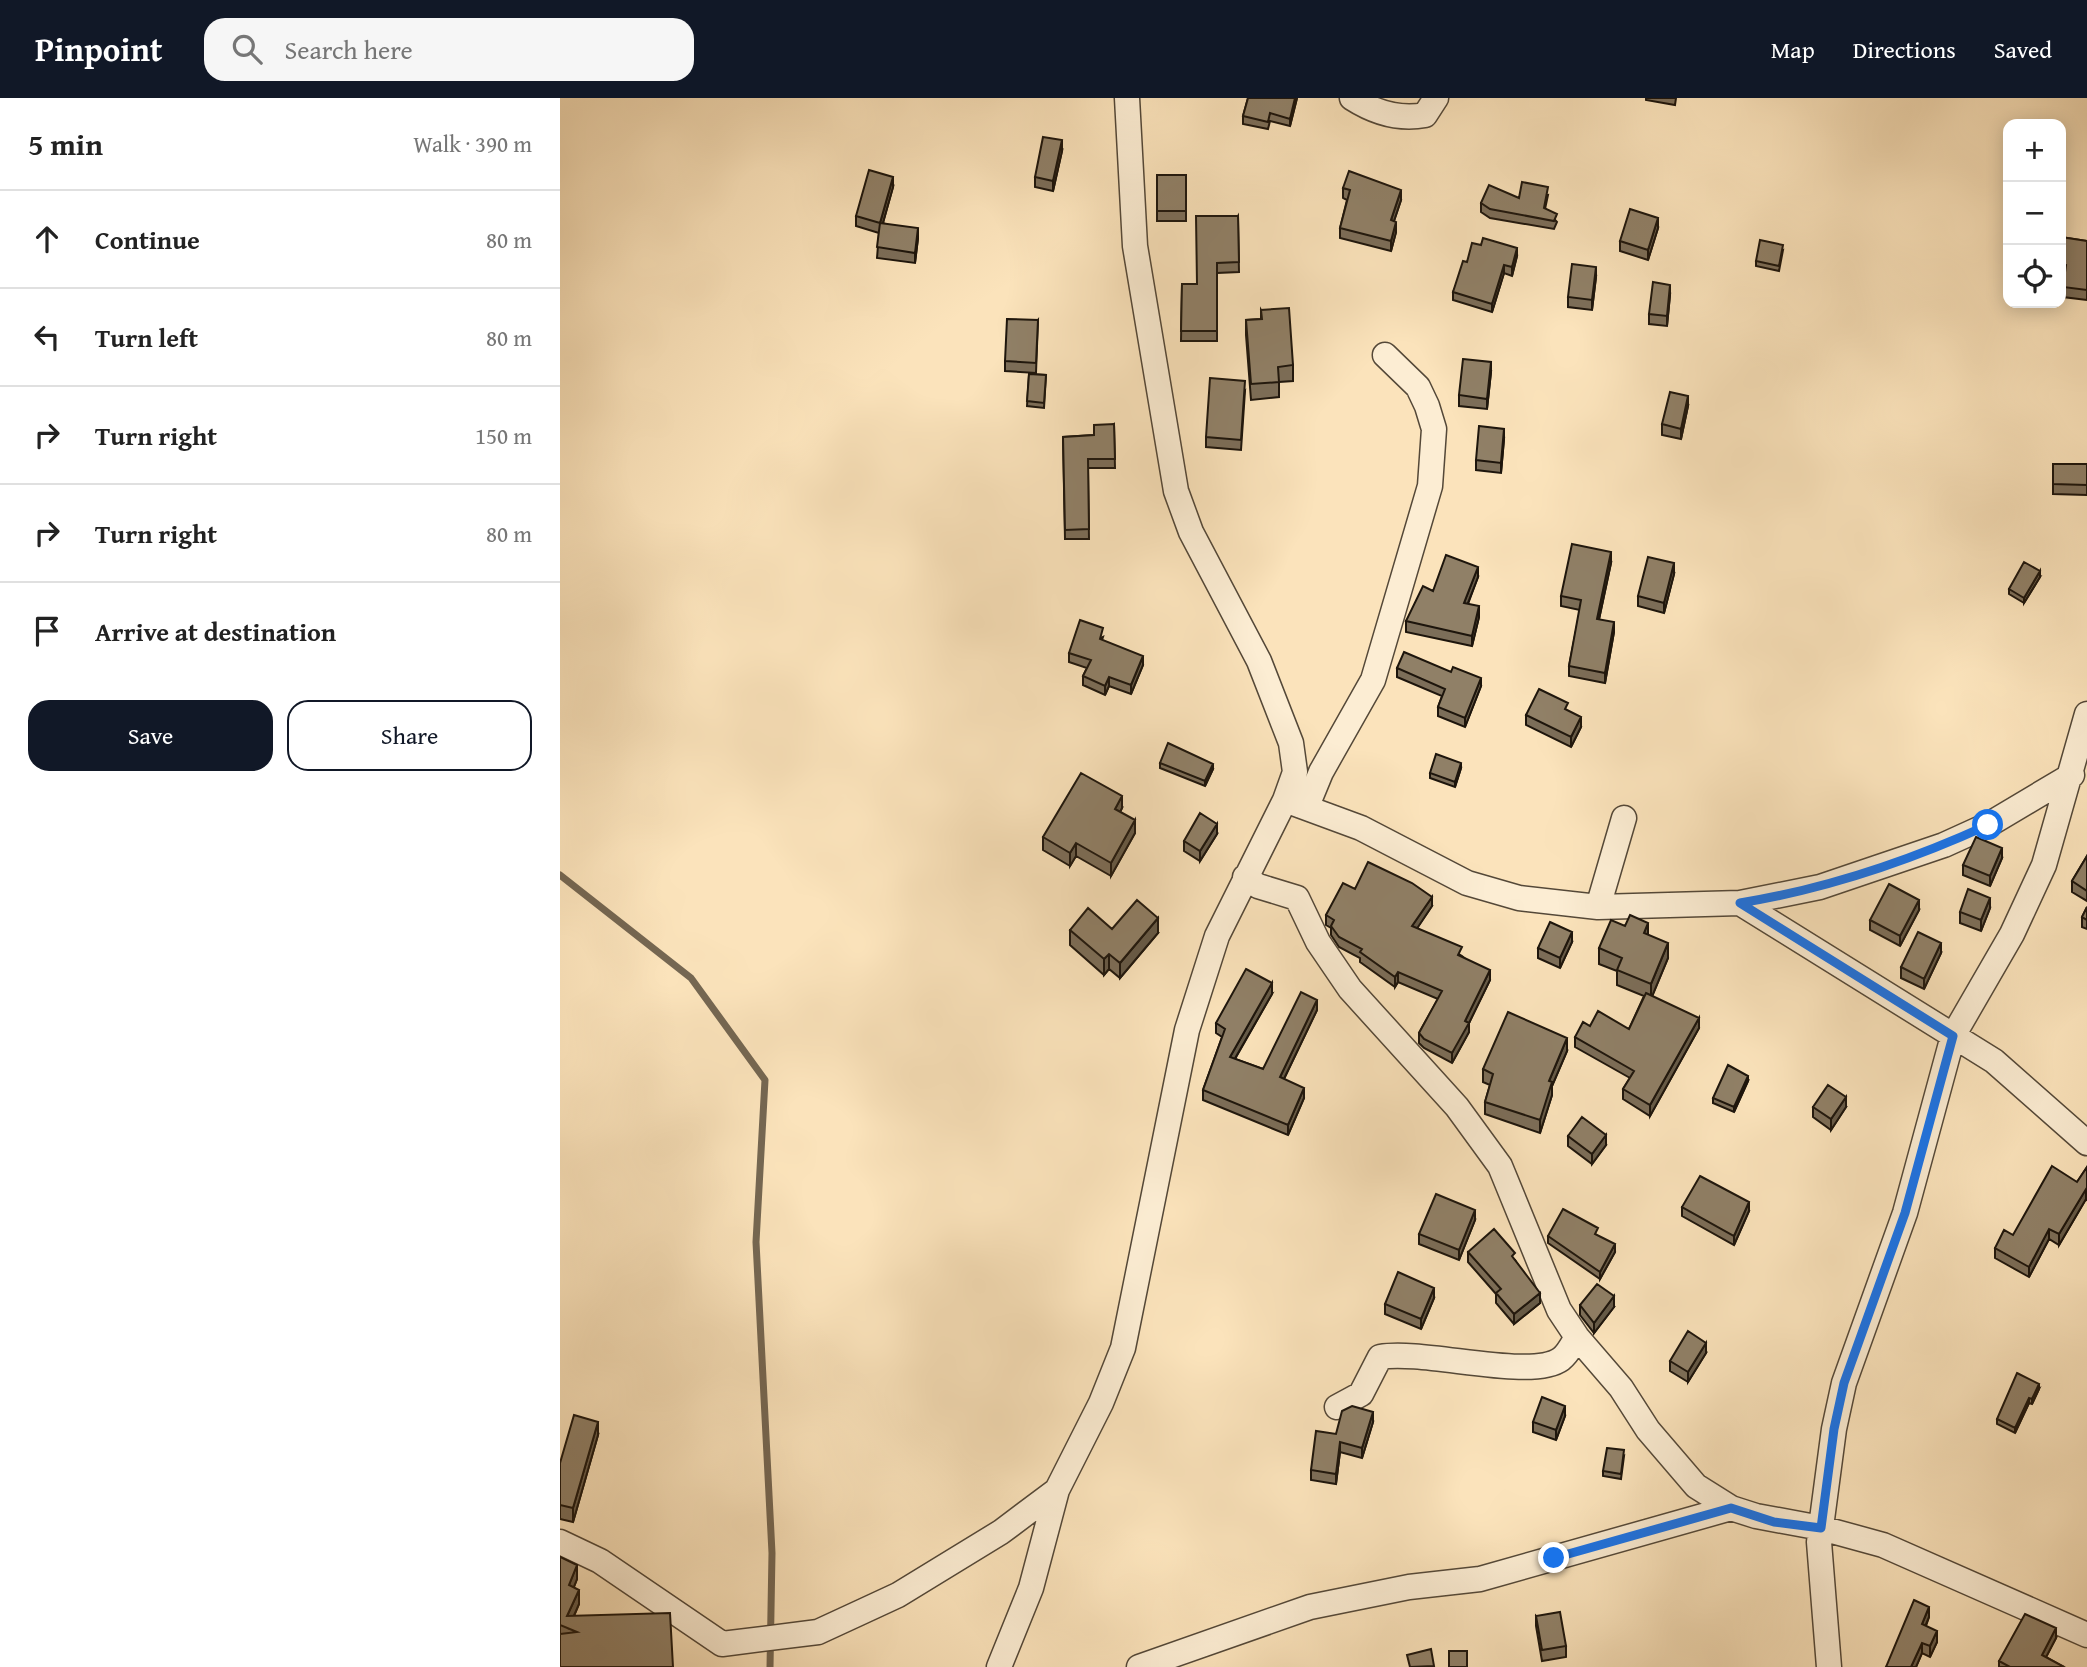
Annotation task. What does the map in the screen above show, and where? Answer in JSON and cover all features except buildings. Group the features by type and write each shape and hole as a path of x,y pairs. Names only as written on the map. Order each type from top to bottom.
{"street":[{"path":"1127,98 1135,246 1177,491 1191,533 1259,661 1291,743 1296,803"},
{"path":"1352,98 1373,111 1412,117 1425,114 1436,98"},
{"path":"999,1667 1031,1588 1057,1490 1101,1403 1123,1348 1187,1030 1217,936 1245,877 1321,772 1373,680 1430,486 1434,429 1418,387 1385,355"},
{"path":"1829,1667 1819,1562 1834,1429 1844,1383 1905,1213 1953,1036 2012,933 2044,865 2087,714"},
{"path":"1296,803 1361,828 1466,883 1519,898 1598,907 1740,903 1820,887 1944,845 1988,825 2067,780 2087,760"},
{"path":"1598,907 1624,818"},
{"path":"1245,877 1258,886 1297,898 1318,942 1350,989 1475,1130 1514,1194 1559,1310 1577,1337 1602,1363 1648,1430 1696,1486 1731,1508 1774,1522 1821,1528 1884,1545 2087,1635"},
{"path":"1740,903 2004,1069 2087,1143"},
{"path":"1337,1407 1361,1394 1380,1357 1434,1358 1532,1368 1561,1359 1577,1337"},
{"path":"560,1542 600,1561 722,1644 818,1632 898,1595 1001,1532 1057,1490"},
{"path":"1139,1667 1310,1607 1409,1587 1480,1579 1731,1508"}],"waterway":[{"path":"560,875 691,978 765,1080 756,1242 772,1553 770,1667"}],"route":[{"path":"1554,1558 1731,1508 1774,1522 1821,1528 1834,1429 1844,1383 1905,1213 1914,1174 1940,1095 1953,1036 1740,903 1820,887 1944,845 1988,825"}]}
